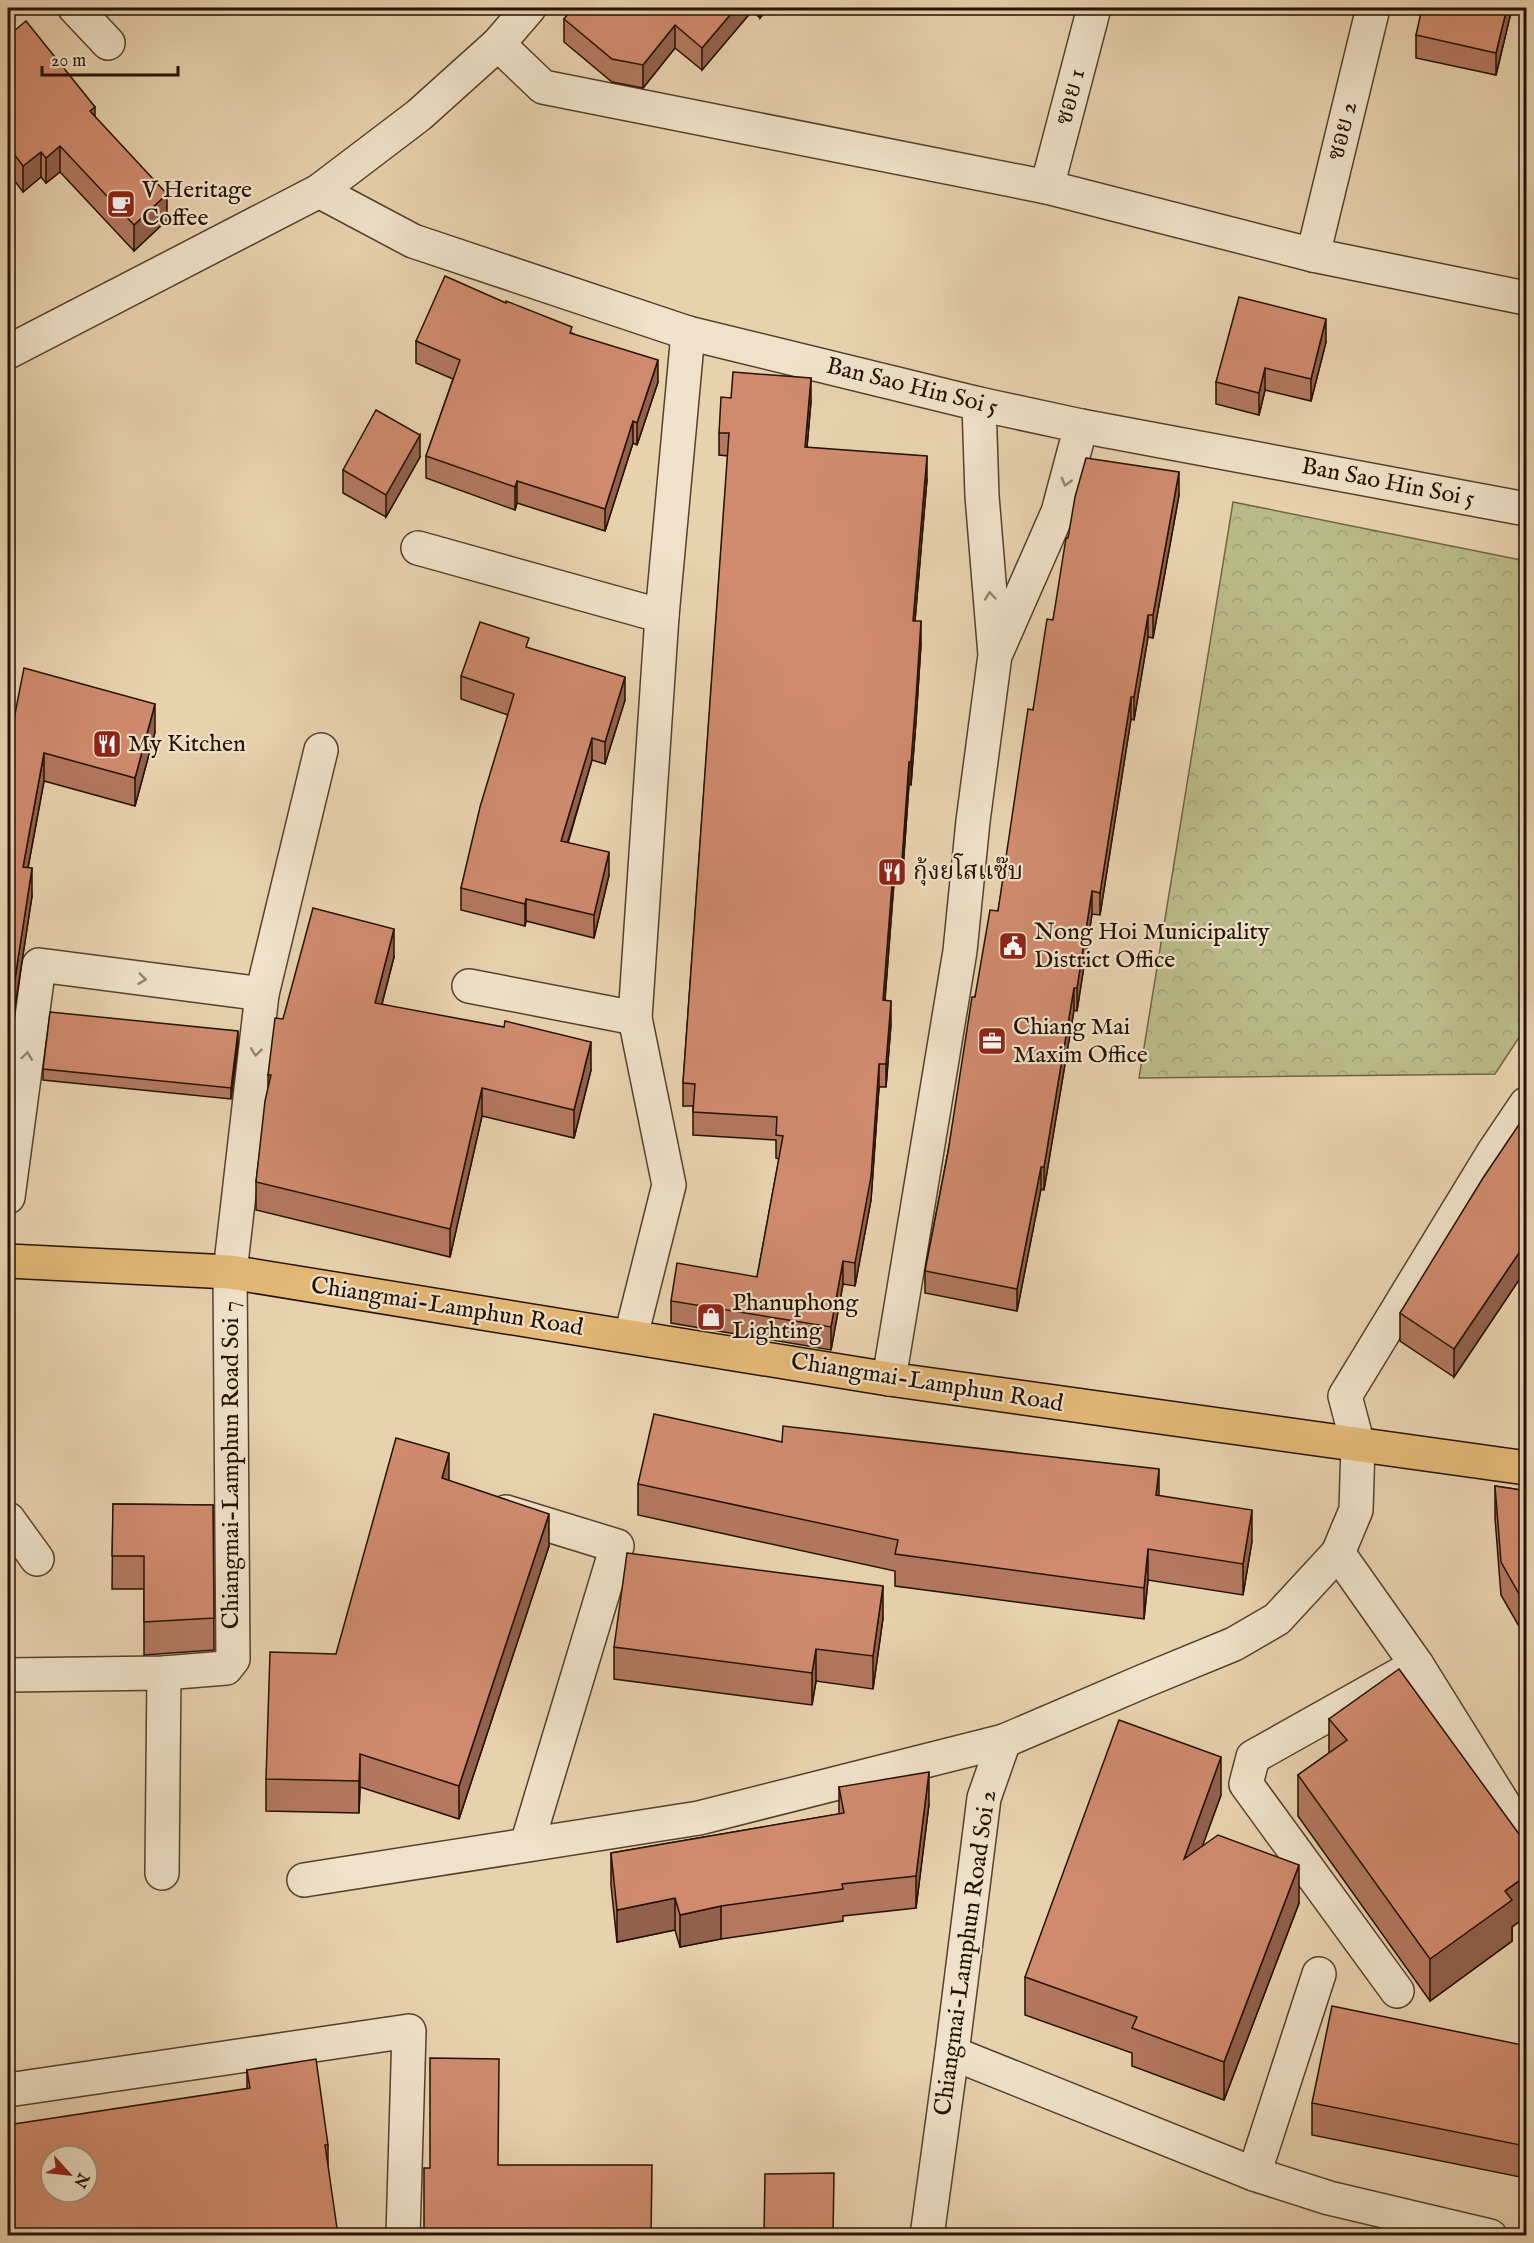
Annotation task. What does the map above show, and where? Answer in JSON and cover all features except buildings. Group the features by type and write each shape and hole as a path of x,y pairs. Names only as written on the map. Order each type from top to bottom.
{"main road":[{"name":"Chiangmai-Lamphun Road","path":"8,1261 230,1272 889,1379 1527,1468"}],"street":[{"path":"75,8 108,43"},
{"name":"ซอย 1","path":"1047,187 1094,8"},
{"name":"ซอย 2","path":"1313,255 1374,8"},
{"path":"8,351 319,191 419,115 498,44 522,10"},
{"path":"498,44 543,87 1047,187 1313,255 1527,298"},
{"name":"Ban Sao Hin Soi 5","path":"319,191 413,242 688,333 979,404 1081,426 1527,509"},
{"path":"631,1336 669,1185 635,1018 662,616 688,333"},
{"path":"889,1379 960,951 973,821 995,655 982,496 979,404"},
{"path":"995,655 1058,512 1081,426"},
{"path":"418,548 662,616"},
{"name":"Chiangmai-Lamphun Road Soi 7","path":"164,1673 226,1668 232,1659 230,1272 262,994 321,750"},
{"path":"8,1197 39,965 262,994"},
{"path":"469,986 635,1018"},
{"path":"304,1880 699,1818 1004,1741 1234,1644 1277,1619 1338,1553 1356,1510 1358,1445 1345,1396 1493,1153 1527,1104"},
{"path":"501,1510 617,1546 527,1844"},
{"path":"8,1519 37,1559"},
{"path":"1338,1553 1417,1665 1527,1840"},
{"path":"1397,1991 1246,1784 1253,1756 1417,1665"},
{"path":"8,1675 164,1673 162,1873"},
{"name":"Chiangmai-Lamphun Road Soi 2","path":"927,2235 984,1798 1004,1741"},
{"path":"1254,2174 1319,1974"},
{"path":"8,2090 409,2031 403,2235"},
{"path":"952,2053 1254,2174 1329,2198 1490,2235"}],"green space":[{"path":"1233,502 1526,561 1526,1027 1495,1074 1139,1078"}],"place":[{"name":"V Heritage Coffee","path":"121,204"},
{"name":"My Kitchen","path":"107,744"},
{"name":"กุ้งยโสแซ๊บ","path":"892,872"},
{"name":"Nong Hoi Municipality District Office","path":"1013,946"},
{"name":"Chiang Mai Maxim Office","path":"992,1041"},
{"name":"Phanuphong Lighting","path":"711,1317"}]}
